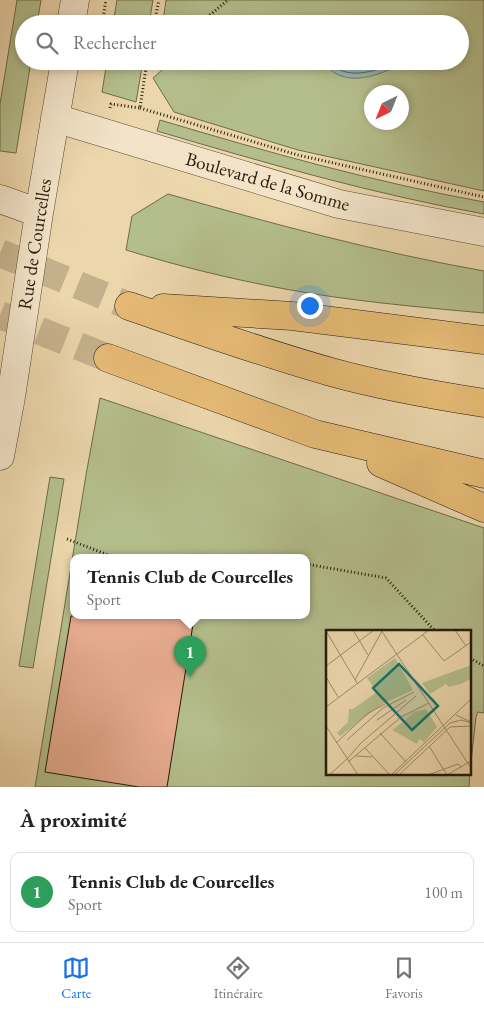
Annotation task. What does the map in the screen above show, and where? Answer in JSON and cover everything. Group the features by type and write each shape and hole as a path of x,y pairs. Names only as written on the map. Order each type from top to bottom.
{"highway":[{"path":"484,340 292,316 129,306 253,349 333,373 484,403"},
{"path":"108,358 315,434 484,508"},
{"path":"315,434 484,474"}],"street":[{"path":"72,15 75,0"},
{"name":"Rue de Courcelles","path":"0,456 63,70"},
{"name":"Boulevard de la Somme","path":"55,118 338,204 484,232"},
{"path":"0,199 39,213"}],"path":[{"path":"104,15 106,0"},
{"path":"156,15 159,0"},
{"path":"210,15 228,0"},
{"path":"140,108 146,70"},
{"path":"108,113 111,104 140,108 298,154 484,197"},
{"path":"67,539 106,554"},
{"path":"310,565 386,578 433,630"},
{"path":"472,659 484,666"}],"green space":[{"path":"17,0 41,0 38,15 15,15 15,70 30,70 16,153 0,151 0,104"},
{"path":"117,0 153,0 150,15 114,15"},
{"path":"166,0 484,0 484,191 298,150 174,112 153,78 162,70 469,70 469,15 164,15"},
{"path":"106,70 141,70 136,102 102,92"},
{"path":"160,120 240,144 321,165 402,185 484,202 484,214 360,187 198,143 157,131"},
{"path":"168,194 325,237 484,271 484,313 359,300 285,289 205,272 126,250 132,216"},
{"path":"100,398 484,528 484,713 478,712 476,717 472,753 472,630 326,630 326,774 470,774 469,787 35,787 70,573 70,619 310,619 310,554 73,554"},
{"path":"50,477 64,479 33,668 19,666"}],"water":[{"path":"331,70 388,70 354,78 337,74"}],"building":[{"path":"70,619 194,619 167,787 139,787 45,772"}],"tunnel":[{"path":"0,253 129,306"},
{"path":"0,315 108,358"}],"place":[{"name":"Tennis Club de Courcelles","path":"190,677"}]}
